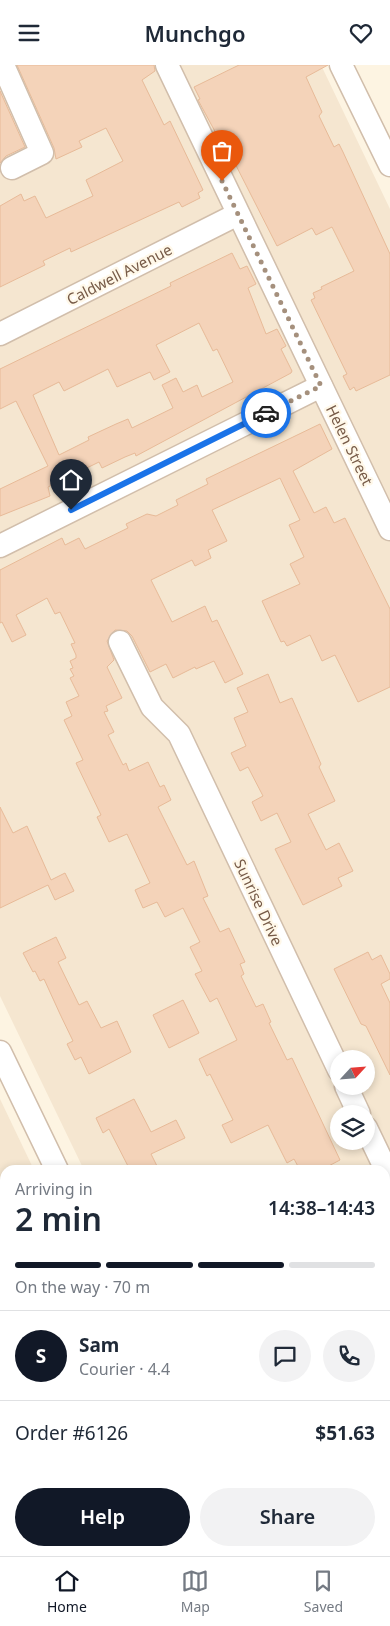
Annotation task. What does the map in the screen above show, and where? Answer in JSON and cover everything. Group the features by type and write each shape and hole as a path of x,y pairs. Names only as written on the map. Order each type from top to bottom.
{"street":[{"path":"3,65 42,153 12,169"},
{"name":"Helen Street","path":"167,65 390,529"},
{"path":"341,65 390,165"},
{"name":"Caldwell Avenue","path":"0,333 238,213"},
{"path":"0,546 321,386"},
{"name":"Sunrise Drive","path":"120,642 152,707 180,734 330,1051"},
{"path":"0,1052 55,1165"},
{"path":"375,1147 384,1165"}],"shaded area":[{"path":"0,65 321,65 390,209 390,1165 82,1165 0,996"},
{"path":"0,1099 32,1165 0,1165"}],"building":[{"path":"17,65 154,65 155,71 142,80 164,125 170,121 203,190 198,193 200,198 182,207 179,202 71,252 70,248 43,261 45,265 0,287 0,206 21,194 24,201 35,196 46,218 93,196 86,180 123,161 106,128 79,141 82,147 56,159 54,148"},
{"path":"239,65 328,65 306,77 322,112 319,116 334,147 339,144 390,254 390,375 356,391 354,387 350,390 343,376 347,374 311,300 315,298 313,293 322,289 321,287 354,271 332,227 316,235 312,228 277,246 221,136 218,137 198,100 200,99 194,87"},
{"path":"0,91 25,147 6,156 0,163"},
{"path":"232,253 240,269 247,266 256,284 248,288 266,334 277,329 286,346 281,349 292,371 291,373 136,456 135,453 102,468 99,462 48,487 50,496 0,516 0,489 48,466 16,401 0,409 0,369 171,286 170,283","holes":["199,323 213,351 217,349 233,382 202,397 197,385 183,392 176,378 162,385 173,408 132,428 128,419 88,437 89,440 59,455 33,395 59,382 64,391 108,369 117,387 150,372 154,380 170,372 156,345"]},
{"path":"320,424 332,449 293,471 314,513 326,507 334,523 345,518 390,609 390,687 358,702 335,655 322,661 310,635 287,646 284,641 281,642 262,601 300,584 290,564 304,557 289,525 300,520 280,478 212,510 227,541 208,550 211,558 195,566 192,560 151,580 172,622 205,606 212,622 217,620 243,674 225,683 214,661 196,669 195,667 173,678 166,664 150,672 132,636 127,631 115,630 107,641 114,660 107,667 122,698 106,706 108,711 104,712 114,732 108,735 123,765 126,763 129,771 148,762 160,787 164,785 171,800 158,807 187,865 194,861 208,896 203,898 220,932 229,928 245,962 240,964 244,974 241,976 256,1007 263,1004 271,1022 269,1023 287,1060 292,1058 330,1139 330,1150 335,1150 340,1160 330,1165 297,1165 294,1159 287,1163 268,1125 231,1143 222,1125 233,1120 210,1074 207,1076 199,1059 237,1040 217,998 210,1002 195,974 202,971 190,947 200,942 183,908 165,917 157,902 143,908 135,890 150,883 127,834 109,842 97,817 101,815 76,763 83,760 64,720 72,716 66,702 79,696 70,678 74,676 70,669 73,668 70,661 76,658 71,644 75,643 60,612 55,614 47,598 16,615 26,635 12,642 2,622 0,623 0,570 62,538 65,545 79,538 85,549 128,528 126,524 147,514 156,516 178,505 176,500 208,484 206,479"},
{"path":"268,674 280,703 292,698 321,764 319,767 335,801 308,814 326,850 339,843 353,871 338,878 342,886 303,905 275,849 291,842 277,813 261,821 252,802 263,796 248,767 240,771 231,753 246,746 234,718 248,712 237,688"},
{"path":"0,807 13,833 27,826 51,880 65,873 74,891 55,900 48,885 0,908"},
{"path":"56,937 66,958 58,962 79,1005 87,1001 101,1028 117,1021 131,1052 89,1074 81,1057 75,1060 67,1044 73,1041 44,979 40,981 23,953"},
{"path":"368,952 372,960 381,955 390,974 390,979 381,984 390,1003 390,1075 366,1026 361,1024 334,969"},
{"path":"183,1000 199,1033 169,1048 153,1015"},
{"path":"134,1099 151,1132 176,1120 185,1138 151,1154 156,1165 127,1165 109,1129 103,1133 96,1118"}],"way so far":[{"path":"222,181 321,386 266,413"}],"route":[{"path":"71,510 266,413"}]}
